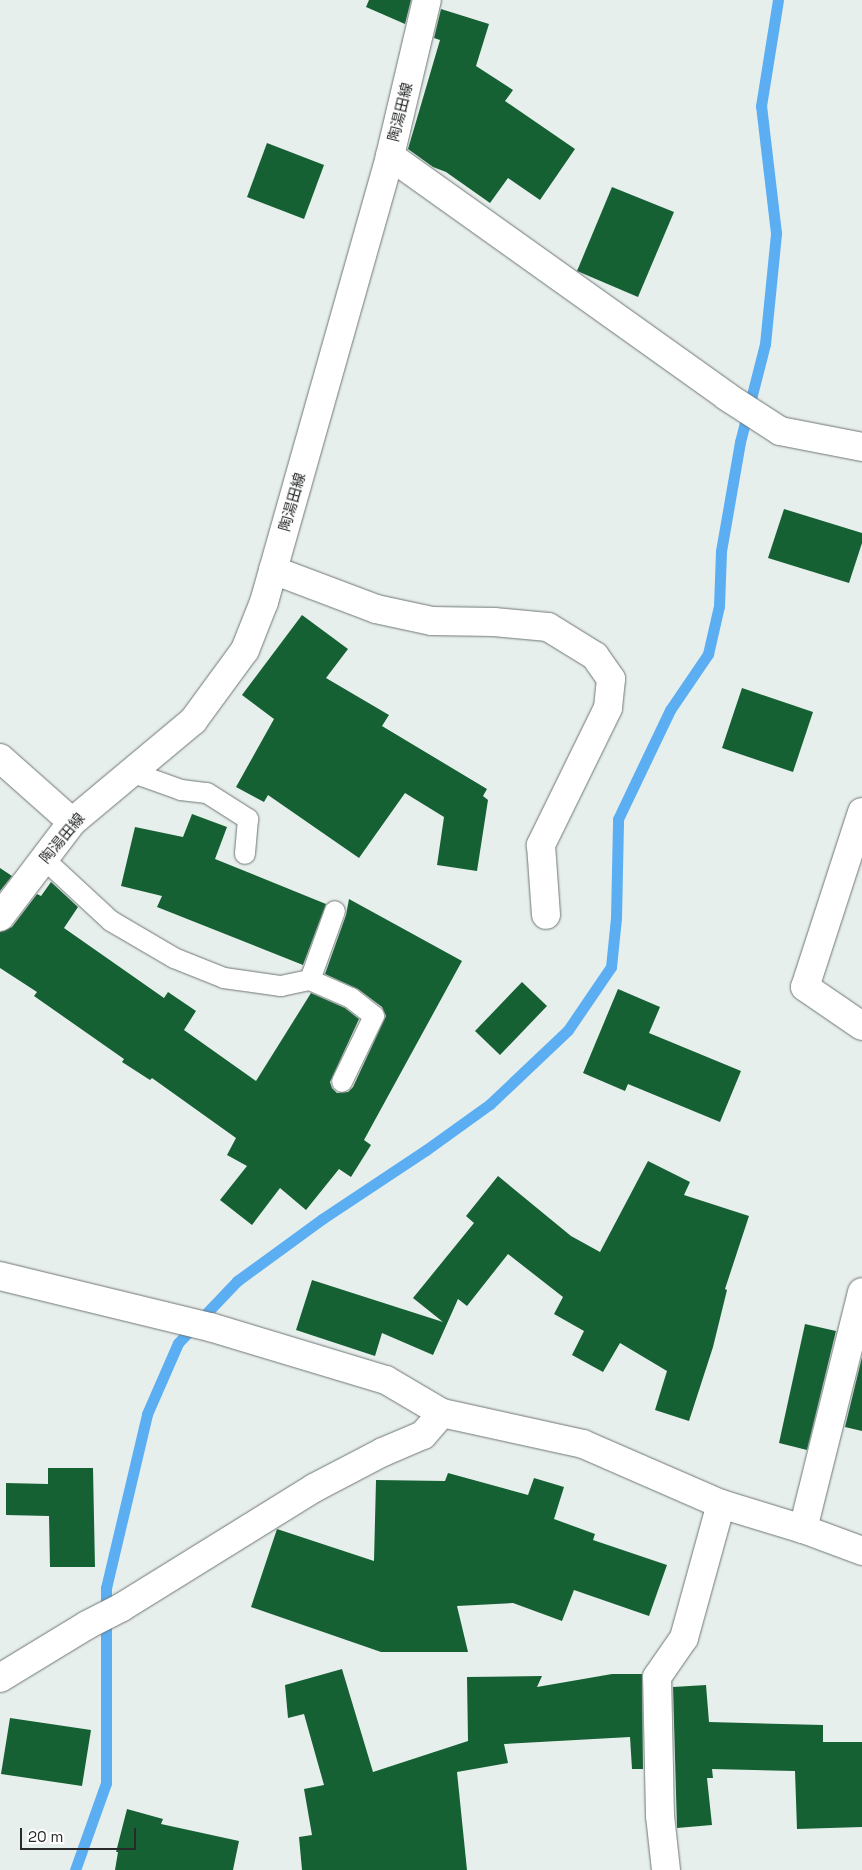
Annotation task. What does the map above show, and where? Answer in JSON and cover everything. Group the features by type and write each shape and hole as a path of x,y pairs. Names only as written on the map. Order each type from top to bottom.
{"street":[{"name":"陶湯田線","path":"0,917 72,822 193,722 245,650 264,602 390,156 426,0"},
{"path":"390,156 726,396 780,431 862,447"},
{"path":"273,570 376,609 432,621 494,622 548,627 594,656 611,679 608,708 541,845 546,915"},
{"path":"0,758 72,822"},
{"path":"862,812 805,987 862,1026"},
{"path":"0,1276 210,1326 386,1380 442,1413 583,1444 721,1504 804,1529 862,1551"},
{"path":"804,1529 862,1292"},
{"path":"0,1678 87,1625 122,1607 314,1488 383,1452 423,1435 442,1413"},
{"path":"666,1870 660,1816 657,1677 684,1638 721,1504"}],"lane":[{"path":"131,772 181,790 208,793 248,819 245,854"},
{"path":"44,859 111,921 174,958 224,978 281,986 310,980 351,998 374,1016 342,1082"},
{"path":"310,980 335,911"}],"building":[{"path":"369,0 411,0 405,24 366,7"},
{"path":"441,9 489,24 476,66 513,90 505,101 575,149 540,200 508,178 490,203 446,172 433,167 408,149 440,40 434,38"},
{"path":"267,143 324,165 304,219 247,197"},
{"path":"612,187 674,212 638,297 577,271"},
{"path":"784,509 862,533 862,543 849,583 768,558"},
{"path":"302,615 348,649 326,678 389,715 382,726 487,789 483,796 488,800 477,871 437,865 444,817 405,793 359,858 268,795 264,802 236,787 274,719 242,695"},
{"path":"742,688 813,712 793,772 722,748"},
{"path":"192,814 227,827 215,859 326,904 303,965 157,907 162,896 121,886 135,827 183,837"},
{"path":"0,868 12,876 0,891"},
{"path":"51,882 78,907 64,928 164,998 168,992 196,1011 184,1030 256,1081 311,993 345,1008 359,1019 330,1082 332,1088 337,1093 348,1092 353,1087 386,1016 382,1007 358,989 325,974 346,915 349,899 462,961 364,1140 371,1145 351,1177 339,1169 306,1210 280,1188 252,1225 220,1200 247,1166 227,1155 236,1138 152,1078 150,1080 122,1062 124,1059 34,996 37,992 0,968 0,932 12,927 37,894 41,896"},
{"path":"522,982 547,1006 500,1055 475,1031"},
{"path":"618,989 660,1007 649,1033 741,1071 720,1122 628,1084 625,1091 583,1073"},
{"path":"648,1161 690,1182 684,1195 749,1216 725,1289 727,1290 713,1347 689,1421 655,1410 667,1371 620,1343 603,1372 572,1355 584,1331 554,1314 563,1297 508,1254 467,1306 458,1299 433,1355 382,1333 375,1356 296,1330 312,1280 443,1322 413,1298 474,1223 466,1216 498,1176 571,1236 600,1252"},
{"path":"805,1324 836,1331 807,1450 779,1443"},
{"path":"862,1357 862,1431 845,1427"},
{"path":"48,1468 93,1468 95,1567 50,1567 49,1516 6,1515 6,1483 48,1484"},
{"path":"448,1473 528,1495 534,1478 564,1487 554,1519 595,1534 593,1540 667,1565 649,1616 574,1590 562,1621 513,1603 457,1606 468,1652 381,1652 251,1607 277,1529 374,1561 376,1480 445,1481"},
{"path":"342,1669 373,1772 468,1741 467,1677 542,1676 537,1687 612,1674 642,1674 643,1769 632,1769 630,1737 504,1744 508,1763 457,1772 467,1870 302,1870 299,1837 312,1835 304,1789 324,1785 304,1714 288,1718 285,1685"},
{"path":"706,1685 709,1722 823,1725 823,1742 862,1742 862,1827 797,1829 795,1771 712,1769 713,1778 707,1778 712,1825 677,1828 673,1687"},
{"path":"10,1718 91,1730 82,1786 1,1774"},
{"path":"127,1809 163,1819 161,1824 239,1841 233,1870 115,1870 118,1852 116,1852"}],"waterway":[{"path":"75,1870 106,1783 106,1588 147,1414 178,1343 237,1281 322,1219 426,1150 490,1104 568,1030 611,967 616,918 618,819 670,710 708,654 719,606 721,551 740,442 765,344 776,233 761,106 778,0"}]}
